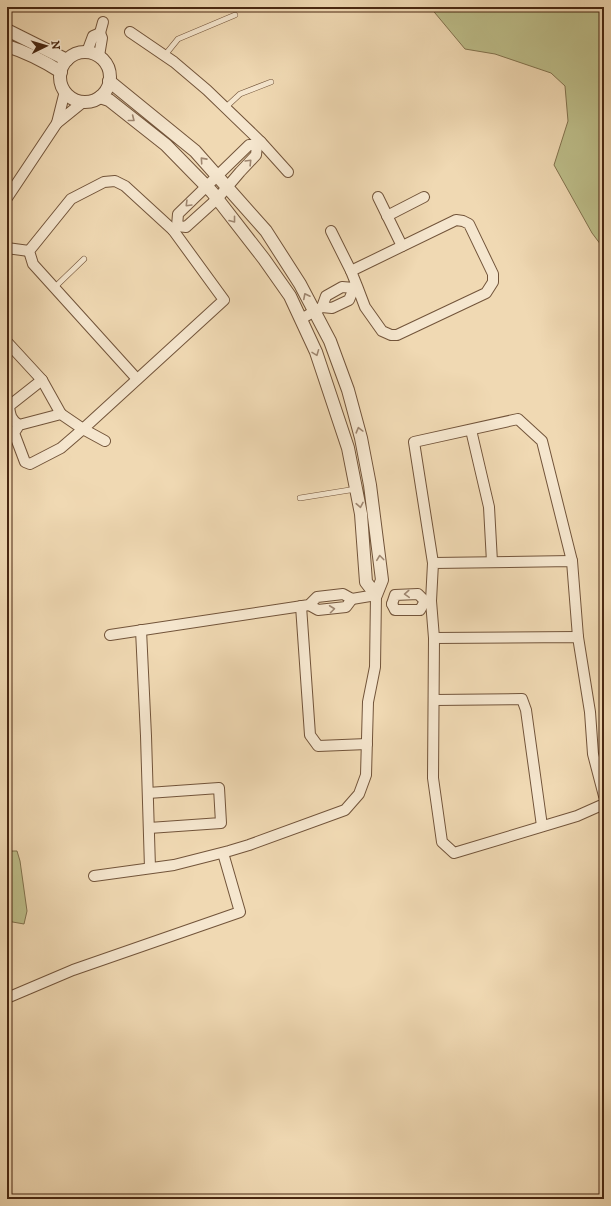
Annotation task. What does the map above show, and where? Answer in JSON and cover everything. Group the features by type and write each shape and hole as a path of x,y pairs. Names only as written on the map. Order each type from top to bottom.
{"street":[{"path":"99,56 102,38 100,33 103,22"},
{"path":"7,30 67,60"},
{"path":"130,32 174,62 207,90 226,107 288,172"},
{"path":"87,52 93,36 100,33"},
{"path":"7,46 49,64 61,72"},
{"path":"7,198 57,123 83,102 91,101 100,97 107,88 110,74 108,67 99,56 87,52 80,52 67,60 63,66 60,79 65,91 70,96 83,102"},
{"path":"94,876 174,865 223,853 345,810 359,794 366,776 368,702 375,667 375,600 382,580 370,485 361,438 348,390 318,309 266,231 195,151 109,81"},
{"path":"57,123 65,91"},
{"path":"100,97 108,100 166,145 207,186 264,259 290,296 316,352 346,440 361,514 366,582 375,600"},
{"path":"175,228 178,214 249,145 259,143"},
{"path":"175,228 186,227 217,199 256,155 259,143"},
{"path":"29,251 71,199 104,182 115,181 125,186 175,228 224,300 61,448 30,464 25,462 14,433 19,425 61,414"},
{"path":"378,197 402,246"},
{"path":"387,216 424,197"},
{"path":"331,231 351,271 355,287 365,307 382,331 391,335 397,335 486,293 493,282 493,274 469,224 456,220 351,271"},
{"path":"7,248 29,251"},
{"path":"29,251 33,264 136,379"},
{"path":"318,309 326,296 342,287 355,287"},
{"path":"300,319 318,309 332,308 349,300 355,287"},
{"path":"7,342 42,380 61,414 83,429 105,440"},
{"path":"19,425 13,421 9,413 9,406 42,380"},
{"path":"604,796 594,754 590,712 578,637 572,561 542,441 518,419 414,442 433,563 428,601 434,638 433,778 442,842 454,853 577,816 604,804"},
{"path":"471,430 489,507 492,562"},
{"path":"433,563 572,561"},
{"path":"418,594 428,601 420,610 395,610 392,604 395,595 418,594"},
{"path":"110,635 305,605 318,610 346,607 352,599 375,600 392,604"},
{"path":"305,605 310,735 318,746 367,744"},
{"path":"141,630 150,868"},
{"path":"434,638 578,637"},
{"path":"434,700 522,699 526,710 542,826"},
{"path":"148,793 219,788 221,823 149,828"},
{"path":"7,998 73,970 240,912 223,853"}],"lane":[{"path":"165,56 178,39 235,15"},
{"path":"226,107 240,94 271,82"},
{"path":"54,288 84,259"},
{"path":"300,498 357,489"}],"green space":[{"path":"430,7 604,7 604,249 592,233 554,165 568,121 565,86 551,73 495,54 465,49"},
{"path":"12,851 17,851 20,861 27,911 24,924 7,921 7,861"}]}
